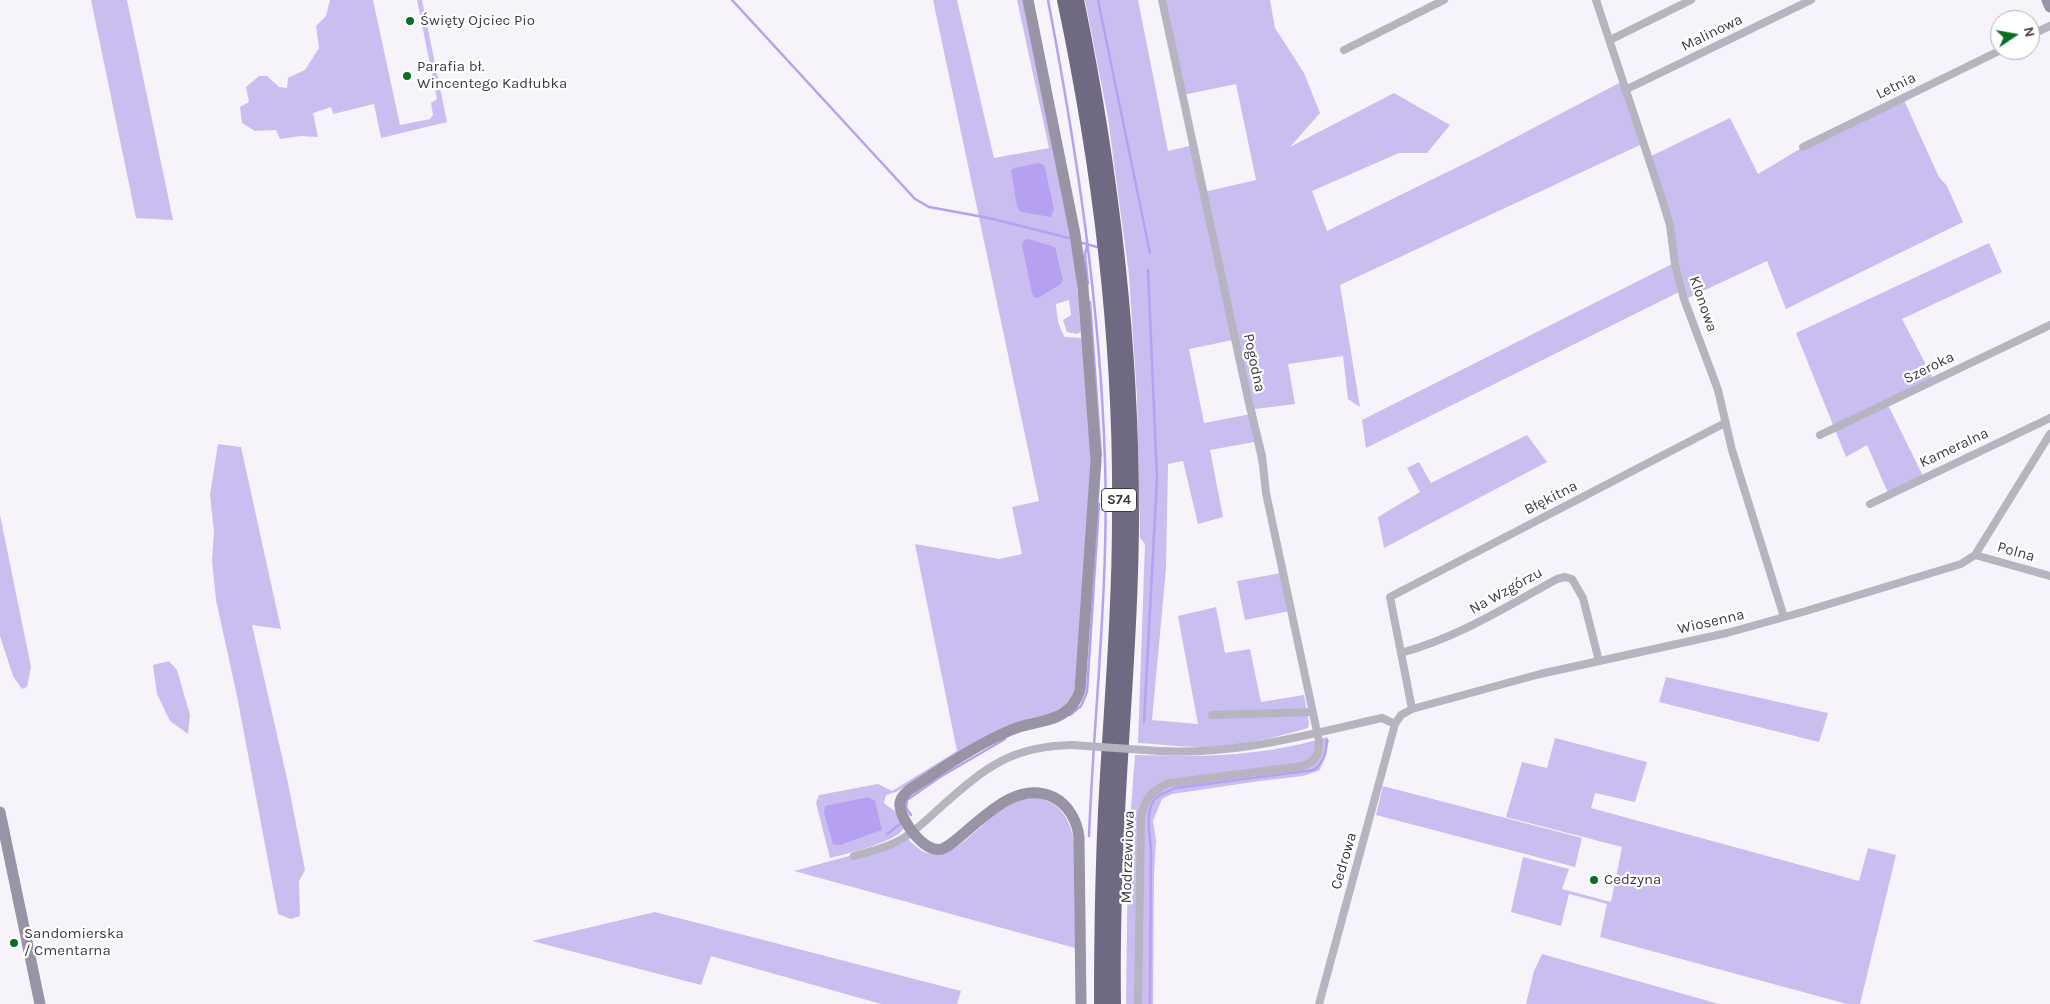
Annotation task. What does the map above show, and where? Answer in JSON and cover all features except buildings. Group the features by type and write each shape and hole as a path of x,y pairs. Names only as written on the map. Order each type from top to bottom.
{"highway":[{"name":"S74","path":"1064,0 1085,107 1098,194 1110,301 1118,440 1119,568 1103,859 1101,1004"},
{"name":"S74","path":"1077,0 1102,132 1115,225 1126,338 1131,439 1132,567 1117,838 1114,1004"}],"street":[{"path":"1028,0 1075,234 1083,288 1095,426 1095,479 1080,690 1074,703 1061,714 1018,727 996,737 909,790 903,796 900,806 901,812 913,831 926,847 935,850 951,844 1002,803 1016,795 1029,792 1047,795 1066,807 1076,824 1079,837 1081,1004"},
{"name":"Pogodna","path":"1162,0 1262,456 1266,493 1316,732"},
{"path":"1344,50 1444,0"},
{"path":"1610,40 1691,0"},
{"name":"Malinowa","path":"1626,90 1810,0"},
{"path":"2047,0 2050,7"},
{"name":"Klonowa","path":"1599,1 1670,225 1675,264 1684,299 1718,390 1725,423 1784,617"},
{"name":"Letnia","path":"1803,147 1990,55"},
{"name":"Szeroka","path":"1820,435 2050,325"},
{"name":"Kameralna","path":"1870,504 2050,418"},
{"name":"Błękitna","path":"1401,653 1390,597 1725,423"},
{"path":"1975,555 2050,434"},
{"name":"Wiosenna","path":"1394,724 1401,716 1412,709 1540,674 1727,633 1961,564 1975,555"},
{"name":"Polna","path":"1975,555 2050,576"},
{"name":"Na Wzgórzu","path":"1401,653 1429,646 1448,638 1557,579 1565,577 1572,579 1583,598 1599,661"},
{"path":"1401,653 1412,709"},
{"path":"1212,714 1312,712"},
{"path":"854,856 888,845 913,831 975,777 999,761 1037,748 1072,745 1202,752 1238,749 1382,718 1394,724"},
{"name":"Cedrowa","path":"1318,1004 1394,724"},
{"name":"Modrzewiowa","path":"1138,1004 1141,818 1143,806 1148,797 1157,788 1169,783 1303,766 1312,762 1319,753 1316,732"},
{"path":"0,812 40,1004"}],"shaded area":[{"path":"91,0 127,0 173,220 136,218"},
{"path":"330,0 373,0 400,125 430,119 433,115 431,103 437,99 417,0 422,0 447,122 381,138 374,104 333,114 331,107 313,113 318,137 301,136 280,139 276,130 255,131 242,123 240,107 249,102 246,87 259,76 267,76 279,87 287,88 288,78 305,70 319,48 316,26 326,16"},
{"path":"933,0 957,0 994,158 1049,148 1017,0 1025,0 1074,251 1081,332 1077,334 1067,332 1063,320 1071,315 1069,300 1056,304 1057,317 1065,337 1082,338 1092,443 1076,684 1070,700 1063,707 992,734 896,792 886,795 884,803 902,818 904,826 902,831 895,836 872,846 830,858 816,803 819,795 878,784 892,791 957,751 915,544 999,559 1022,554 1012,507 1039,501"},
{"path":"1085,0 1138,0 1168,151 1194,145 1233,340 1189,349 1204,423 1251,414 1204,192 1256,180 1236,84 1183,95 1162,0 1270,0 1275,28 1304,73 1320,113 1290,147 1394,93 1450,125 1427,153 1399,153 1312,191 1327,231 1480,156 1621,82 1640,145 1340,285 1360,407 1348,399 1343,356 1288,364 1295,404 1255,409 1267,469 1260,470 1254,442 1210,450 1223,517 1198,524 1183,461 1168,464 1166,569 1152,720 1198,724 1178,616 1216,607 1225,653 1250,649 1261,702 1304,695 1309,723 1308,728 1241,744 1214,747 1138,743 1145,544 1140,538 1137,398 1129,275 1108,118"},
{"path":"1903,98 1939,177 1947,186 1963,222 1786,309 1767,261 1688,298 1651,156 1730,118 1758,174 1803,147"},
{"path":"1039,163 1044,165 1045,168 1054,209 1051,217 1021,212 1017,207 1011,170"},
{"path":"1029,239 1055,247 1063,280 1061,284 1038,298 1034,297 1032,293 1022,245 1024,240"},
{"path":"1989,243 2002,272 1902,319 1935,382 1888,405 1924,478 1889,495 1867,445 1846,457 1796,333"},
{"path":"1672,264 1679,292 1366,448 1362,420"},
{"path":"1527,435 1547,462 1384,548 1378,517 1420,492 1407,468 1419,462 1431,483"},
{"path":"218,444 241,447 281,629 252,625 288,783 305,870 299,881 300,916 291,919 278,914 237,696 216,600 212,560 214,532 210,495"},
{"path":"0,515 31,667 27,687 22,689 13,676 0,636"},
{"path":"1281,573 1290,611 1245,620 1237,581"},
{"path":"169,661 177,670 190,715 188,734 170,721 157,694 153,665"},
{"path":"1666,677 1828,713 1819,742 1659,702"},
{"path":"1327,737 1329,741 1320,770 1303,776 1172,794 1162,799 1153,821 1156,840 1153,1004 1126,1004 1128,848 1135,755 1184,756 1255,752 1302,744"},
{"path":"1555,738 1647,762 1635,802 1595,793 1591,808 1859,881 1868,848 1896,855 1860,1004 1847,1004 1600,937 1607,904 1569,894 1561,926 1511,912 1523,857 1569,869 1562,889 1611,902 1622,847 1506,817 1522,762 1547,768"},
{"path":"1383,786 1582,838 1575,867 1376,815"},
{"path":"868,797 875,801 882,830 840,845 833,844 824,813 825,806"},
{"path":"1034,797 1050,802 1062,811 1072,832 1074,840 1075,948 794,871 889,845 905,837 924,852 945,853 964,842 1004,808 1018,801"},
{"path":"655,912 961,991 957,1004 881,1004 711,956 701,985 532,941"},
{"path":"1542,954 1719,1004 1526,1004 1534,971"}],"waterway":[{"path":"732,0 915,199 929,207 989,218 1069,238"},
{"path":"1048,0 1086,229 1098,345 1105,461 1106,508 1103,601 1089,836"},
{"path":"1098,0 1150,253"},
{"path":"1083,243 1097,247"},
{"path":"1087,245 1085,254 1088,284"},
{"path":"1144,722 1157,479 1148,270"},
{"path":"1090,302 1101,456"},
{"path":"1070,715 1081,706 1087,692 1099,504"},
{"path":"911,815 906,808 907,800 940,777 1005,739"},
{"path":"1150,1004 1151,850 1149,814 1153,802 1157,797 1175,788 1314,770 1321,763 1327,740"},
{"path":"887,834 900,824"}],"place":[{"name":"Święty Ojciec Pio","path":"410,21"},
{"name":"Parafia bł. Wincentego Kadłubka","path":"407,76"},
{"name":"Cedzyna","path":"1594,880"},
{"name":"Sandomierska / Cmentarna","path":"14,943"}]}
